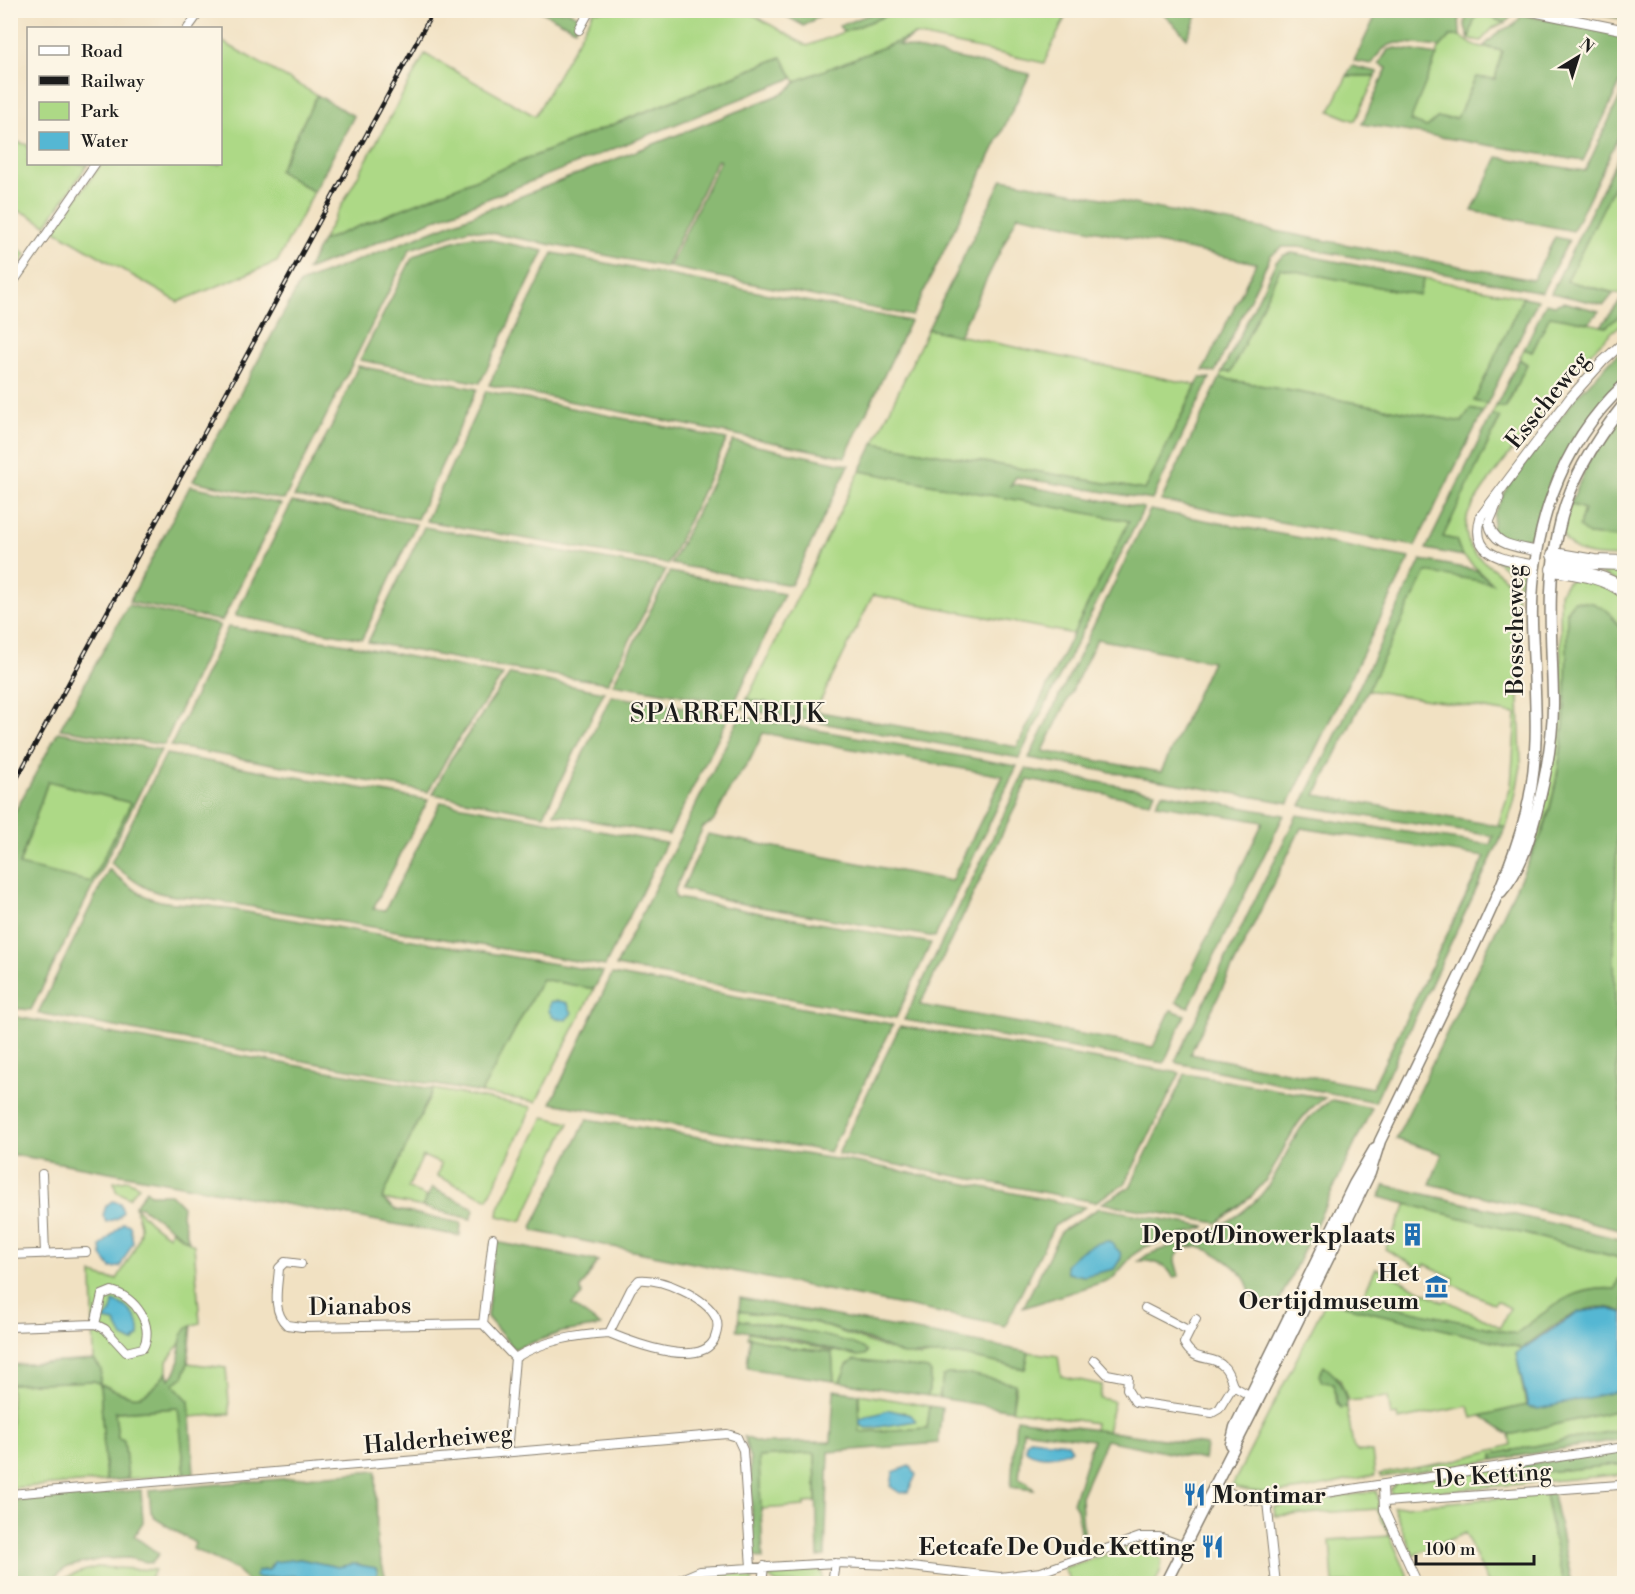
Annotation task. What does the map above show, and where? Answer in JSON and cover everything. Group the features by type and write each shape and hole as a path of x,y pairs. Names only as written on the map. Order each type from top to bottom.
{"highway":[{"path":"1553,562 1624,563"},
{"path":"1553,562 1614,583 1624,591"}],"main road":[{"name":"Bosscheweg","path":"1165,1584 1227,1459 1235,1427 1254,1398 1370,1173 1380,1141 1499,895 1526,814 1535,758 1533,565 1536,551 1550,499 1561,473 1593,419 1624,385"},
{"name":"Bosscheweg","path":"1499,895 1516,875 1525,853 1549,758 1554,699 1550,625 1553,562 1565,505 1574,482 1604,429 1624,404"},
{"path":"1536,551 1553,562"},
{"path":"1533,565 1553,562"}],"street":[{"path":"189,27 201,10"},
{"path":"579,30 590,10"},
{"path":"1525,10 1624,30"},
{"path":"10,287 94,165"},
{"name":"Esscheweg","path":"1533,565 1499,558 1479,542 1477,529 1481,516 1570,398 1603,361 1624,342"},
{"name":"Esscheweg","path":"1504,486 1491,514 1490,530 1503,544 1536,551"},
{"path":"42,1174 45,1254"},
{"path":"493,1238 483,1324 515,1358 507,1453"},
{"path":"10,1255 86,1252"},
{"name":"Dianabos","path":"301,1264 285,1262 279,1268 278,1315 287,1325 302,1327 483,1324"},
{"path":"515,1358 559,1339 609,1333 654,1348 693,1352 712,1344 717,1333 717,1320 710,1310 686,1293 654,1281 639,1280 631,1289 609,1333"},
{"path":"10,1327 95,1324 105,1329 126,1352 143,1348 147,1339 144,1318 137,1308 118,1292 112,1291 102,1295 95,1324"},
{"path":"1145,1308 1190,1331"},
{"path":"1196,1318 1184,1343 1188,1351 1194,1356 1220,1364 1228,1372 1233,1386 1254,1398"},
{"path":"1094,1360 1107,1374 1128,1378 1127,1389 1135,1402 1212,1413 1219,1409 1233,1386"},
{"name":"Halderheiweg","path":"10,1494 732,1435 742,1442 750,1567"},
{"name":"De Ketting","path":"1213,1486 1246,1499 1267,1502 1383,1486 1624,1447"},
{"name":"De Ketting","path":"1385,1502 1619,1485"},
{"path":"1383,1486 1384,1510 1418,1584"},
{"path":"1267,1502 1276,1584"},
{"path":"669,1584 700,1571 835,1563 893,1565 980,1580 1041,1572 1140,1537 1159,1537 1182,1550"},
{"path":"832,1584 835,1563"},
{"path":"762,1584 764,1566"}],"green space":[{"path":"787,10 827,11 804,26 784,15"},
{"path":"540,11 568,11 581,18 575,29"},
{"path":"594,11 747,11 807,46 898,11 1068,11 1044,63 915,35 796,82 781,57 322,241 425,54 535,116"},
{"path":"878,11 898,11 844,32 839,26"},
{"path":"1161,11 1199,11 1187,38"},
{"path":"1378,11 1459,11 1460,36 1450,36 1440,47 1409,43 1393,44 1378,54 1372,64 1354,61"},
{"path":"1466,11 1496,11 1514,14 1505,23 1486,15 1475,17 1469,39 1465,26"},
{"path":"1578,11 1624,11 1624,19"},
{"path":"1481,14 1505,23 1493,28 1481,41 1469,39 1472,20"},
{"path":"1522,15 1624,34 1624,75 1583,161 1362,124 1387,68 1379,64 1388,50 1396,48 1437,55 1410,121 1427,127 1437,118 1457,118 1476,77 1495,79 1502,51 1484,46 1500,31 1514,25"},
{"path":"915,35 898,45 1030,74 912,316 669,267 720,161 717,160 666,267 470,229 410,249 284,500 193,481 300,283 784,93 799,80"},
{"path":"1450,36 1460,36 1473,45 1502,51 1495,80 1476,77 1457,119 1437,118 1427,127 1413,124 1409,118 1440,47"},
{"path":"222,42 317,95 279,170 314,192 277,262 178,302 54,230 100,165 222,165"},
{"path":"782,57 793,78 307,270 322,241"},
{"path":"1352,66 1378,72 1376,76 1347,76"},
{"path":"1347,76 1376,76 1355,121 1330,111"},
{"path":"1624,88 1624,125 1573,231 1472,211 1498,157 1585,171"},
{"path":"317,95 354,116 314,192 279,171"},
{"path":"10,140 27,145 27,165 87,165 46,225 27,214 11,209"},
{"path":"1624,145 1624,166 1567,281 1614,293 1604,305 1551,293"},
{"path":"1624,166 1624,295 1566,281"},
{"path":"1002,179 1533,280 1555,237 1569,240 1542,292 1299,247 1283,247 1271,255 1215,372 1203,371 1256,263 1018,215 959,336 928,329"},
{"path":"472,236 544,251 480,383 360,360 412,258 427,249"},
{"path":"11,244 26,254 11,278"},
{"path":"553,253 910,321 845,457 489,385"},
{"path":"1292,253 1424,278 1419,295 1280,268 1231,372 1222,372 1276,262 1284,255"},
{"path":"1280,268 1419,295 1424,278 1523,297 1475,401 1487,404 1483,412 1470,409 1462,422 1220,378 1222,372 1231,372"},
{"path":"1624,296 1624,312 1606,327 1601,326"},
{"path":"1523,297 1538,300 1487,404 1474,401"},
{"path":"1563,302 1599,311 1589,323 1550,316 1532,352 1524,349 1546,303 1555,305"},
{"path":"1624,312 1624,322 1595,348 1555,395 1487,484 1470,510 1467,519 1466,534 1475,554 1504,578 1516,594 1521,766 1506,827 1498,825 1511,786 1516,714 1367,690 1426,572 1490,581 1461,554 1456,540 1442,537 1500,419 1492,414 1496,406 1506,408 1527,364 1519,359 1524,349 1532,352 1550,315 1606,327"},
{"path":"928,329 1196,385 1145,490 874,443"},
{"path":"1624,347 1624,381 1599,406 1533,535 1512,541 1497,535 1492,531 1494,514 1508,486 1576,397"},
{"path":"1519,359 1527,364 1505,408 1496,406"},
{"path":"358,366 477,389 417,519 294,497 333,423"},
{"path":"1200,378 1210,378 1152,500 1016,477 1010,486 1015,484 1144,508 1019,758 742,709 747,699 1017,747 1129,521 860,471 874,443 1145,490"},
{"path":"1220,378 1462,422 1470,409 1483,412 1415,546 1161,501"},
{"path":"486,391 727,439 668,564 426,521"},
{"path":"1624,409 1624,538 1589,535 1579,527 1584,509 1570,504 1591,456"},
{"path":"1492,414 1500,418 1443,537 1456,540 1462,556 1426,549"},
{"path":"733,441 849,465 791,585 671,564"},
{"path":"860,471 1130,521 1073,634 873,595 815,712 747,699"},
{"path":"190,486 281,504 222,621 129,602"},
{"path":"292,502 416,524 362,639 235,616"},
{"path":"1570,504 1584,509 1580,522 1589,535 1624,538 1624,557 1581,552 1567,542 1562,534"},
{"path":"1150,510 1410,558 1289,803 1029,758","holes":["1097,639 1212,661 1161,772 1043,751"]},
{"path":"424,527 666,570 608,683 506,668 368,642"},
{"path":"1494,559 1518,565 1526,572 1527,591 1524,601 1517,578"},
{"path":"1421,560 1476,570 1492,583 1426,572 1316,795 1506,827 1375,1102 1175,1061 1297,815 1490,845 1493,836 1301,806","holes":["1301,828 1485,857 1372,1088 1190,1054"]},
{"path":"1594,570 1624,570 1624,586"},
{"path":"670,572 784,594 734,704 613,684"},
{"path":"1573,580 1600,584 1624,598 1624,634 1609,614 1590,603 1574,601 1567,610 1562,741 1551,805 1528,866 1555,745 1561,694 1560,593 1567,582"},
{"path":"1574,601 1593,603 1608,611 1624,634 1624,762 1617,838 1614,955 1617,1067 1624,1149 1624,1230 1430,1184 1442,1154 1396,1139 1544,829 1552,802 1561,748 1566,693 1567,610"},
{"path":"128,605 220,625 164,745 60,729"},
{"path":"228,627 335,642 503,675 452,749 428,792 171,746"},
{"path":"510,674 604,692 544,815 433,794 450,760"},
{"path":"611,696 730,714 669,835 554,814"},
{"path":"740,716 1017,766 935,937 738,903 682,889 708,834 951,881 1003,776 763,733 749,762 732,785 713,822 703,827 674,892 676,898 931,943 896,1018 616,966"},
{"path":"58,732 161,750 31,1010 11,1008 11,819","holes":["48,781 131,803 91,882 19,865"]},
{"path":"166,754 428,800 373,909 385,910 441,802 666,843 605,966 206,899 176,896 155,892 145,887 111,863"},
{"path":"1624,762 1624,1149 1616,1052 1613,955 1615,858"},
{"path":"1026,769 1155,792 1150,802 1028,780 920,1005 1153,1047 1171,1010 1185,1015 1164,1063 904,1020"},
{"path":"48,781 131,803 91,882 19,866"},
{"path":"1162,793 1284,815 1189,1007 1176,1002 1263,822 1156,804"},
{"path":"109,869 133,889 152,899 205,905 603,972 594,989 542,979 481,1093 38,1013"},
{"path":"612,974 893,1025 830,1152 551,1103"},
{"path":"542,979 594,989 536,1102 481,1093"},
{"path":"10,1016 433,1089 382,1199 396,1210 461,1223 460,1236 11,1154"},
{"path":"900,1026 1180,1073 1125,1184 1095,1202 838,1154"},
{"path":"1185,1074 1325,1098 1306,1113 1299,1122 1260,1187 1217,1223 1102,1203 1130,1187"},
{"path":"433,1089 532,1107 488,1199 437,1176 441,1164 423,1156 408,1188 427,1197 422,1207 382,1199"},
{"path":"1332,1100 1372,1108 1276,1308 1255,1299 1236,1268 1207,1250 1187,1247 1180,1251 1175,1261 1179,1276 1173,1277 1159,1264 1139,1261 1147,1255 1208,1232 1249,1207 1271,1182 1306,1121"},
{"path":"544,1117 569,1123 523,1219 519,1221 498,1216 499,1208"},
{"path":"587,1119 860,1163 1085,1207 1054,1226 1005,1326 534,1231 532,1227"},
{"path":"127,1180 139,1186 129,1198 116,1191 114,1182"},
{"path":"1385,1185 1624,1240 1624,1266 1620,1258 1379,1197"},
{"path":"432,1188 472,1207 474,1210 471,1219 422,1207"},
{"path":"146,1190 150,1194 171,1194 183,1206 182,1215 189,1241 141,1207 135,1206"},
{"path":"1407,1204 1620,1258 1623,1271 1615,1289 1587,1291 1574,1295 1550,1308 1516,1334 1361,1300 1376,1268 1443,1302 1446,1300 1500,1327 1510,1308 1497,1301 1494,1304 1451,1283 1454,1278 1425,1264 1421,1269 1385,1249"},
{"path":"135,1206 150,1223 164,1233 169,1236 171,1230 194,1245 200,1323 187,1327 179,1345 167,1361 167,1372 150,1391 137,1397 100,1384 106,1481 11,1488 11,1384 94,1381 99,1383 101,1369 94,1360 92,1274 117,1279 132,1253 140,1231"},
{"path":"1099,1208 1206,1227 1145,1247 1134,1254 1112,1279 1023,1308 1061,1231"},
{"path":"495,1242 598,1261 581,1288 582,1295 572,1305 601,1326 562,1332 514,1349 487,1317"},
{"path":"1624,1275 1624,1313 1610,1308 1583,1311 1570,1316 1522,1348 1345,1306 1352,1299 1359,1299 1516,1334 1550,1308 1573,1295 1599,1289 1615,1289 1618,1280"},
{"path":"740,1298 1029,1352 1025,1369 960,1355 903,1355 872,1341 817,1323 739,1311"},
{"path":"1326,1301 1522,1348 1516,1353 1526,1405 1472,1418 1469,1406 1398,1420 1397,1415 1391,1416 1388,1397 1348,1401 1340,1380 1324,1367 1334,1383 1337,1403 1341,1407 1347,1407 1353,1446 1358,1451 1372,1452 1375,1475 1285,1492 1249,1491 1232,1486"},
{"path":"739,1311 817,1323 885,1348 920,1357 939,1353 960,1355 1025,1369 1029,1352 1058,1356 1061,1376 1102,1385 1100,1398 1114,1401 1107,1432 1094,1431 1095,1423 1012,1410 1016,1387 943,1377 939,1398 928,1396 931,1373 847,1365 840,1382 834,1381 832,1352 792,1348 748,1338 749,1332 858,1356 821,1336 797,1329 739,1320"},
{"path":"739,1320 828,1337 860,1347 867,1352 865,1355 858,1356 782,1337 737,1330"},
{"path":"192,1325 188,1363 183,1377 173,1384 189,1401 194,1473 185,1474 178,1408 115,1412 118,1438 124,1440 128,1479 106,1481 100,1384 122,1394 137,1396 144,1395 167,1372 169,1379 178,1366 182,1336"},
{"path":"750,1337 792,1348 832,1352 834,1381 752,1369 747,1366"},
{"path":"94,1360 101,1369 100,1384 94,1381 11,1384 11,1365"},
{"path":"854,1360 928,1369 931,1373 928,1396 840,1382 847,1365"},
{"path":"188,1363 226,1368 230,1414 190,1417 189,1401 172,1384 183,1377"},
{"path":"1324,1366 1341,1385 1347,1407 1341,1408 1337,1403 1334,1383 1322,1382 1319,1375"},
{"path":"947,1374 970,1374 1015,1384 1012,1410 939,1398 943,1377"},
{"path":"834,1390 859,1394 860,1432 927,1428 930,1406 942,1408 938,1443 829,1452 825,1556 818,1557 815,1453 759,1457 763,1559 753,1556 750,1459 744,1437 761,1443 831,1442"},
{"path":"1624,1390 1624,1409 1509,1435 1481,1416 1526,1405 1529,1407"},
{"path":"859,1394 930,1406 927,1428 859,1432","holes":["904,1412 915,1421 872,1428 866,1416"]},
{"path":"179,1408 185,1474 128,1479 124,1440 118,1438 115,1412"},
{"path":"1624,1409 1624,1429 1493,1454 1493,1460 1382,1477 1380,1474 1449,1462 1511,1445 1509,1435"},
{"path":"1016,1419 1206,1445 1204,1460 1106,1440 1081,1496 1084,1547 1082,1547 1077,1509 1073,1503 1093,1440 1023,1430 1019,1479 1027,1482 1034,1490 1011,1487"},
{"path":"1624,1429 1624,1439 1493,1460 1493,1454"},
{"path":"1624,1450 1624,1464 1495,1477 1494,1469"},
{"path":"815,1453 816,1502 804,1503 804,1506 760,1509 759,1457"},
{"path":"1624,1464 1624,1474 1392,1496 1390,1490 1398,1482 1494,1469 1495,1477"},
{"path":"376,1471 377,1545 387,1583 354,1583 249,1583 236,1569 193,1549 195,1543 156,1519 151,1512 149,1490","holes":["300,1559 338,1567 357,1564 378,1570 375,1577 363,1578 354,1583 294,1576 261,1578 262,1570 269,1570 272,1564"]},
{"path":"141,1490 143,1522 134,1536 159,1554 151,1563 128,1558 101,1559 67,1567 47,1583 11,1583 11,1501"},
{"path":"1376,1491 1390,1536 1411,1583 1333,1583 1330,1540 1389,1536 1377,1509 1275,1516 1274,1507"},
{"path":"1553,1493 1572,1583 1563,1583 1545,1494"},
{"path":"1545,1494 1563,1583 1488,1583 1465,1533 1413,1555 1393,1507"},
{"path":"1140,1544 1159,1553 1161,1558 1161,1569 1155,1583 1072,1583 1063,1568"},
{"path":"97,1567 155,1570 148,1583 58,1583 73,1574"},
{"path":"822,1568 822,1583 777,1583 765,1575 767,1572"},
{"path":"753,1573 752,1583 719,1583 706,1575"}],"water":[{"path":"550,1002 567,1003 572,1013 566,1020 553,1017 549,1011"},
{"path":"112,1201 120,1203 123,1212 118,1218 106,1222 103,1215 106,1206"},
{"path":"123,1223 130,1225 133,1242 120,1267 111,1268 102,1256 101,1246"},
{"path":"1109,1241 1120,1252 1121,1258 1114,1269 1084,1276 1067,1273 1066,1266 1079,1253"},
{"path":"113,1301 124,1306 136,1318 139,1336 133,1342 123,1337 115,1322 103,1320 112,1312"},
{"path":"1605,1308 1624,1313 1624,1390 1538,1409 1528,1407 1516,1353 1579,1312"},
{"path":"890,1410 911,1415 916,1421 872,1428 865,1428 860,1424 860,1419"},
{"path":"1030,1439 1068,1443 1072,1449 1056,1455 1036,1455 1026,1450 1026,1443"},
{"path":"909,1466 916,1475 908,1492 900,1493 891,1487 893,1472"},
{"path":"300,1559 338,1567 353,1564 376,1568 378,1573 375,1577 363,1578 354,1583 294,1576 261,1578 255,1576 258,1571 269,1570 274,1562"}],"railway":[{"path":"10,791 434,10"}],"place":[{"name":"Depot/Dinowerkplaats","path":"1413,1235"},
{"name":"Het Oertijdmuseum","path":"1437,1287"},
{"name":"Montimar","path":"1194,1495"},
{"name":"Eetcafe De Oude Ketting","path":"1212,1547"}],"district":[{"name":"SPARRENRIJK","path":"728,713"}]}
